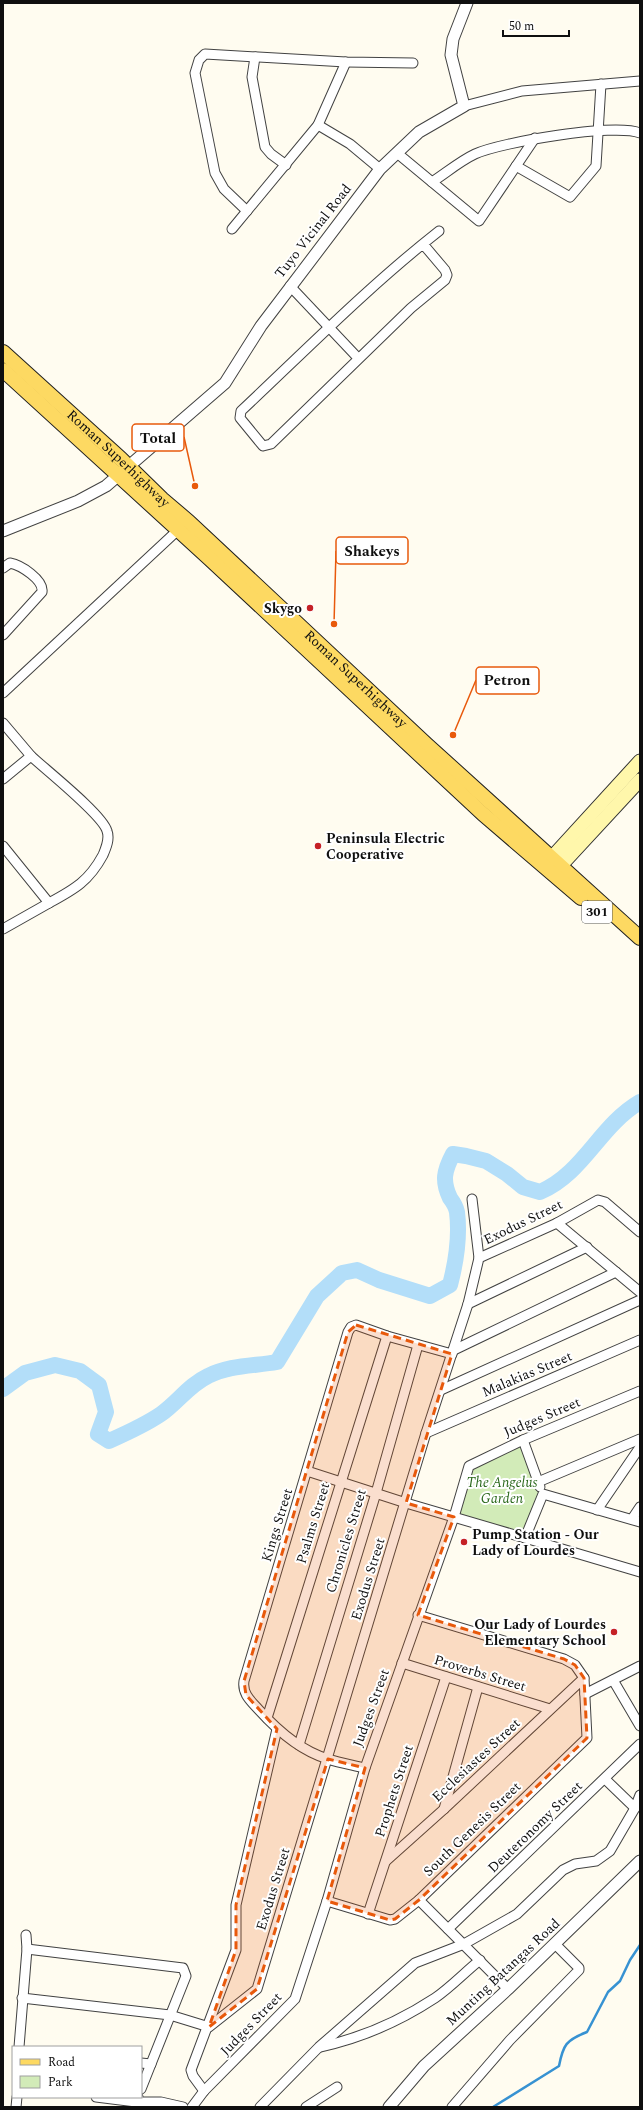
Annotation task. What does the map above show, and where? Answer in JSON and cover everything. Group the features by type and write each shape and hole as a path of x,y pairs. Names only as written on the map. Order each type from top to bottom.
{"main road":[{"name":"Roman Superhighway","path":"3,352 123,471 552,866 640,950"},
{"name":"Roman Superhighway","path":"3,370 123,471 178,530 483,814 552,866 640,938"},
{"path":"552,866 640,762"},
{"path":"552,866 640,780"}],"street":[{"path":"467,3 453,39 451,56 464,106 522,91 640,81"},
{"path":"247,211 224,189 215,173 195,73 199,60 205,54 346,62 412,63"},
{"path":"255,57 252,77 265,147 271,154 286,165"},
{"path":"232,230 318,125 346,62"},
{"path":"516,166 570,197 596,166 601,84"},
{"name":"Tuyo Vicinal Road","path":"3,531 78,502 106,486 225,383 261,326 380,169 419,132 464,106"},
{"path":"318,125 355,148 380,169"},
{"path":"432,182 475,154 535,138 598,131 640,133"},
{"path":"397,153 479,221 535,138"},
{"path":"423,244 445,270 447,275 445,280 411,308 271,444 263,446 240,418 241,411 382,277 423,244 440,231"},
{"path":"290,286 358,358"},
{"path":"3,693 178,530"},
{"path":"3,568 10,564 15,564 40,581 43,587 42,592 3,635"},
{"path":"3,723 31,756 91,810 108,831 108,842 95,869 77,888 3,928"},
{"path":"3,779 31,756"},
{"path":"3,846 49,903"},
{"path":"472,1199 478,1258"},
{"name":"Exodus Street","path":"209,2027 257,1989 406,1503 426,1433 468,1304 478,1258 557,1223 598,1200 605,1202 640,1232"},
{"path":"557,1223 640,1292"},
{"path":"468,1304 587,1247"},
{"path":"453,1352 616,1272"},
{"path":"441,1390 640,1300"},
{"name":"Kings Street","path":"365,1768 328,1759 298,1745 277,1729 246,1695 243,1688 244,1681 308,1471 348,1332 351,1327 356,1325 418,1345 453,1352"},
{"name":"Psalms Street","path":"267,1718 387,1336"},
{"name":"Malakias Street","path":"426,1433 640,1340"},
{"name":"Chronicles Street","path":"298,1745 376,1492 418,1345"},
{"name":"Judges Street","path":"192,2107 204,2091 295,1999 327,1901 365,1768 454,1517 469,1466 524,1440 640,1391"},
{"path":"538,1482 640,1439"},
{"path":"524,1440 543,1494 526,1538"},
{"path":"598,1510 640,1446"},
{"path":"308,1471 406,1503 640,1572"},
{"path":"543,1494 636,1520 640,1507"},
{"path":"418,1615 564,1659 575,1665 584,1678"},
{"name":"Proverbs Street","path":"402,1663 550,1709"},
{"path":"585,1694 640,1666"},
{"name":"Prophets Street","path":"368,1914 446,1677"},
{"name":"South Genesis Street","path":"327,1901 390,1920 395,1919 419,1900 587,1738 584,1678"},
{"name":"Ecclesiastes Street","path":"386,1861 443,1810 584,1678"},
{"path":"613,1680 638,1716 640,1726"},
{"path":"443,1810 478,1687"},
{"path":"204,2091 193,2076 191,2070 209,2027 236,1950 236,1905 277,1729"},
{"name":"Deuteronomy Street","path":"448,1929 640,1744"},
{"path":"605,1779 635,1808"},
{"path":"260,2107 319,2047 415,1963 464,1944 516,1914 563,1870 575,1864 596,1861 610,1851 635,1808 640,1795"},
{"name":"Munting Batangas Road","path":"388,2107 424,2066 508,1989 640,1860"},
{"path":"419,1900 508,1989"},
{"path":"19,2046 27,1949 26,1935"},
{"path":"452,2107 510,2040 579,1970 579,1968 555,1944"},
{"path":"27,1949 183,1968 186,1976 142,2087"},
{"path":"319,2047 348,2041 394,2022 436,1997 480,1960"},
{"path":"22,1998 170,2015 209,2027"},
{"path":"142,2063 152,2064"},
{"path":"306,2107 337,2087"},
{"path":"116,2098 161,2102 183,2107"}],"highlighted area":[{"path":"356,1325 452,1354 406,1503 454,1517 418,1615 564,1659 575,1665 584,1678 587,1738 419,1900 395,1919 390,1920 327,1901 365,1768 328,1759 257,1989 209,2027 236,1950 236,1905 277,1729 246,1695 244,1681 348,1332"}],"green space":[{"name":"The Angelus Garden","path":"523,1442 540,1493 527,1533 455,1513 470,1466"}],"waterway":[{"path":"3,1389 25,1373 55,1365 80,1371 99,1385 106,1412 98,1434 109,1441 116,1438 161,1414 195,1384 216,1372 277,1362 317,1296 342,1273 357,1270 379,1280 430,1296 450,1285 457,1249 458,1221 456,1208 447,1192 445,1176 453,1154 486,1161 507,1174 523,1187 540,1192 555,1184 568,1173 580,1162 613,1124 640,1102"},
{"path":"493,2107 559,2066 564,2048 574,2038 587,2032 608,1992 620,1981 630,1960 640,1945"}],"place":[{"name":"Total","path":"195,486"},
{"name":"Skygo","path":"310,608"},
{"name":"Shakeys","path":"334,624"},
{"name":"Petron","path":"453,735"},
{"name":"Peninsula Electric Cooperative","path":"318,846"},
{"name":"Pump Station - Our Lady of Lourdes","path":"464,1542"},
{"name":"Our Lady of Lourdes Elementary School","path":"614,1632"}]}
